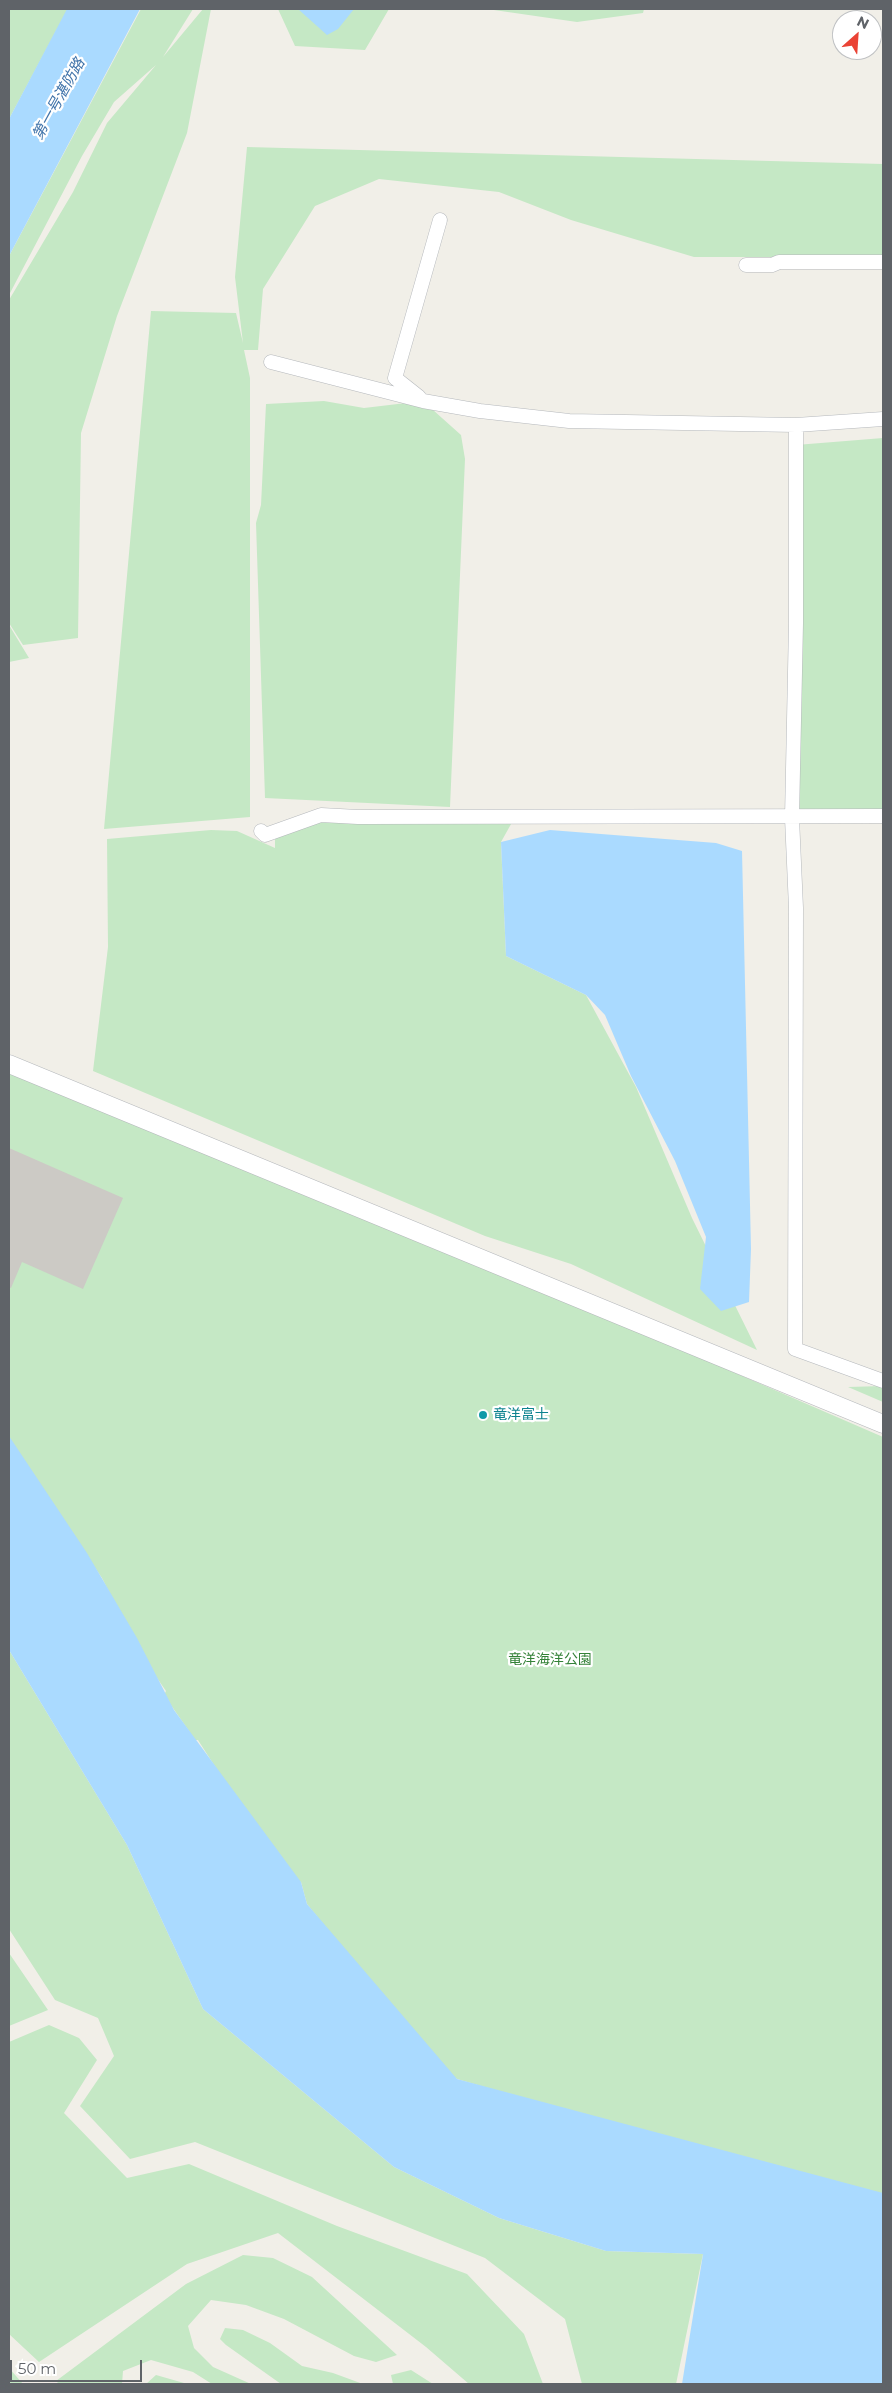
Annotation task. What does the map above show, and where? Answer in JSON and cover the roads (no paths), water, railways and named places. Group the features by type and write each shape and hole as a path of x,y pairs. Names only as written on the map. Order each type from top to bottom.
{"street":[{"path":"423,401 395,378 440,220"},
{"path":"746,265 772,265 779,262 883,262"},
{"path":"270,362 423,401 480,411 569,421 796,426 883,419"},
{"path":"796,426 796,623 792,818 796,908 795,1348 883,1381"},
{"path":"261,831 265,835 321,815 358,817 792,818 883,816"},
{"path":"9,1064 883,1424"}],"water":[{"name":"第一号湛防路","path":"67,9 140,9 9,256 9,119"},
{"path":"298,9 354,9 338,29 327,35"},
{"path":"550,830 716,843 742,851 751,1249 749,1302 721,1311 700,1289 706,1237 675,1161 631,1076 605,1015 586,995 506,956 501,842"},
{"path":"9,1436 87,1553 137,1638 174,1710 301,1882 307,1904 457,2079 883,2193 883,2384 682,2384 703,2254 606,2251 499,2218 394,2167 203,2009 127,1845 9,1650"}],"place":[{"name":"竜洋富士","path":"483,1415"}],"park label":[{"name":"竜洋海洋公園","path":"550,1660"}]}
